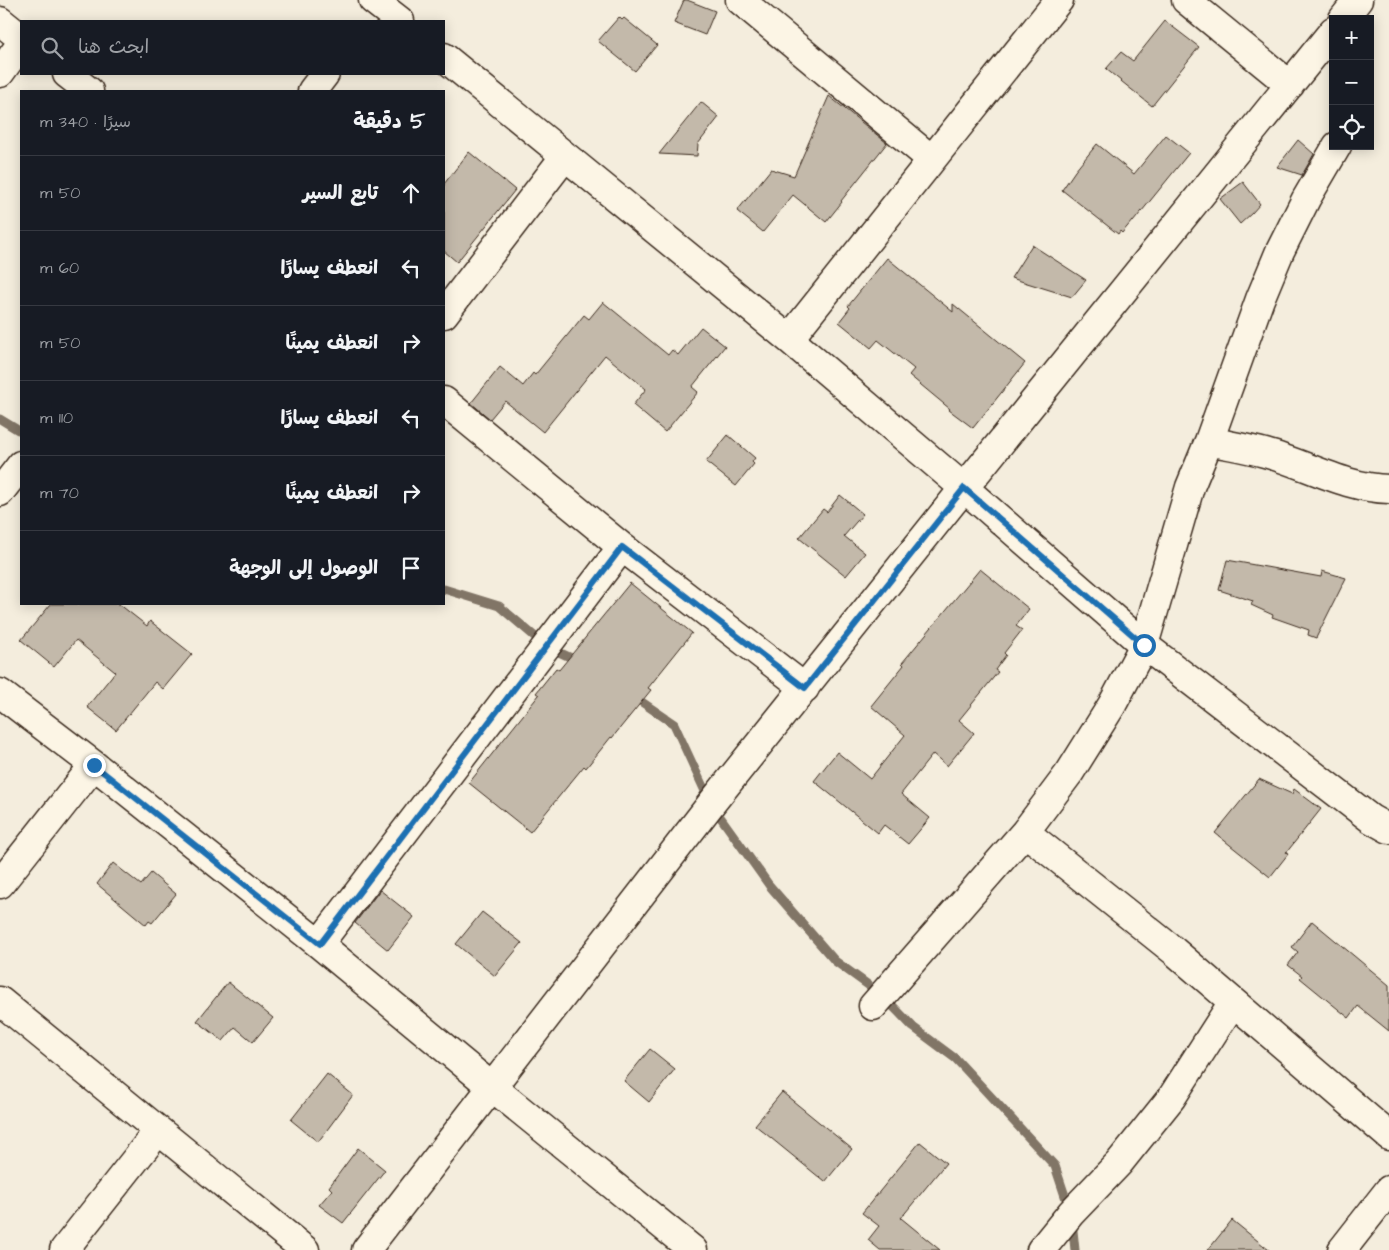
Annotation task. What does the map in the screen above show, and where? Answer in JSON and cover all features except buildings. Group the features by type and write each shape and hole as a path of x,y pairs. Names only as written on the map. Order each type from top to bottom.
{"street":[{"path":"740,0 931,159"},
{"path":"789,339 1059,0"},
{"path":"1186,0 1290,85"},
{"path":"1346,15 1358,0"},
{"path":"1371,15 1373,0"},
{"path":"374,6 398,20"},
{"path":"0,21 20,37"},
{"path":"366,1250 705,812 1329,37"},
{"path":"0,73 20,45"},
{"path":"445,58 789,339 1144,645 1371,819 1389,829"},
{"path":"68,75 88,90"},
{"path":"313,90 324,75"},
{"path":"873,1006 1025,832 1070,772 1112,705 1144,645 1190,487 1260,299 1280,251 1306,199 1335,150"},
{"path":"445,313 565,156"},
{"path":"445,402 622,547 805,688"},
{"path":"1208,441 1265,453 1358,486 1389,489"},
{"path":"0,492 20,466"},
{"path":"320,944 622,547"},
{"path":"0,693 320,944 687,1248"},
{"path":"0,884 94,765"},
{"path":"1025,832 1174,951 1389,1136"},
{"path":"0,1001 304,1250"},
{"path":"1041,1250 1071,1213 1119,1163 1172,1097 1233,1002"},
{"path":"64,1250 158,1131"},
{"path":"1342,1250 1389,1190"}],"waterway":[{"path":"0,419 18,430"},
{"path":"445,589 499,606 546,646 580,662"},
{"path":"633,696 674,724 711,804 769,885 835,961 882,995 913,1027 956,1059 1055,1166 1069,1208"},
{"path":"1072,1221 1075,1250"}],"route":[{"path":"94,765 320,944 622,547 805,688 964,488 1144,645"}]}
